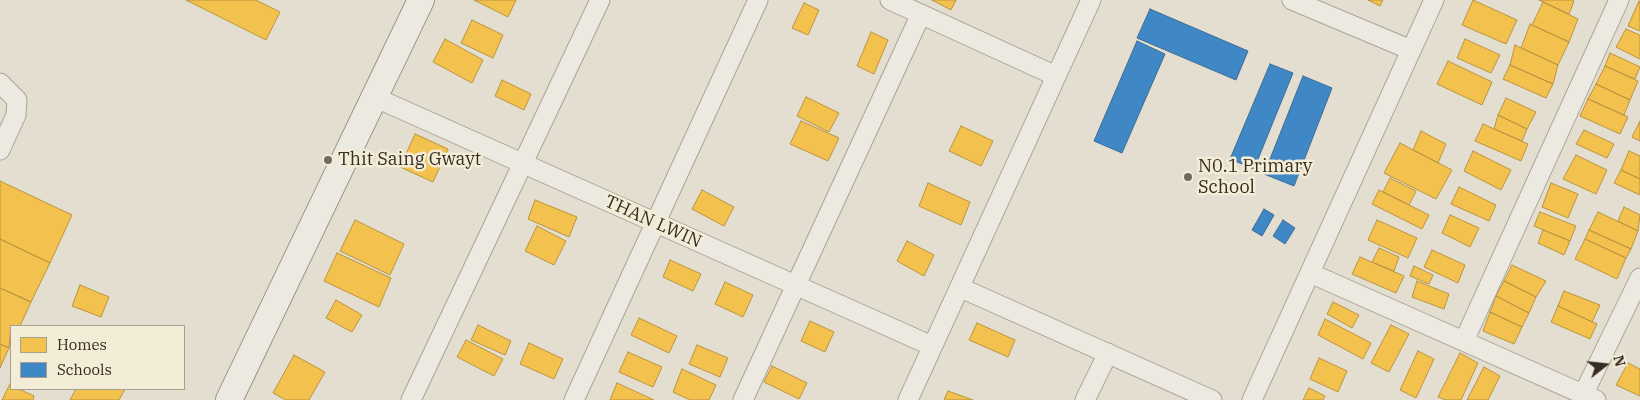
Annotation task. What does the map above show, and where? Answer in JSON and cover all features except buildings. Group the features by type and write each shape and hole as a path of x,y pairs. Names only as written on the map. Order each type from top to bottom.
{"main road":[{"path":"230,400 421,0"}],"street":[{"path":"411,400 600,0"},
{"path":"574,400 758,0"},
{"path":"890,0 1056,76"},
{"path":"908,400 961,288 1091,0"},
{"path":"1292,0 1411,50"},
{"path":"1252,400 1434,0"},
{"path":"1464,341 1619,0"},
{"path":"743,400 921,14"},
{"path":"0,83 17,100 16,115 0,150"},
{"name":"THAN LWIN","path":"374,97 932,346"},
{"path":"1310,273 1589,397 1640,278"},
{"path":"961,288 1212,400"},
{"path":"1085,400 1108,354"}],"place":[{"name":"Thit Saing Gwayt","path":"328,160"},
{"name":"N0.1 Primary School","path":"1188,177"}]}
